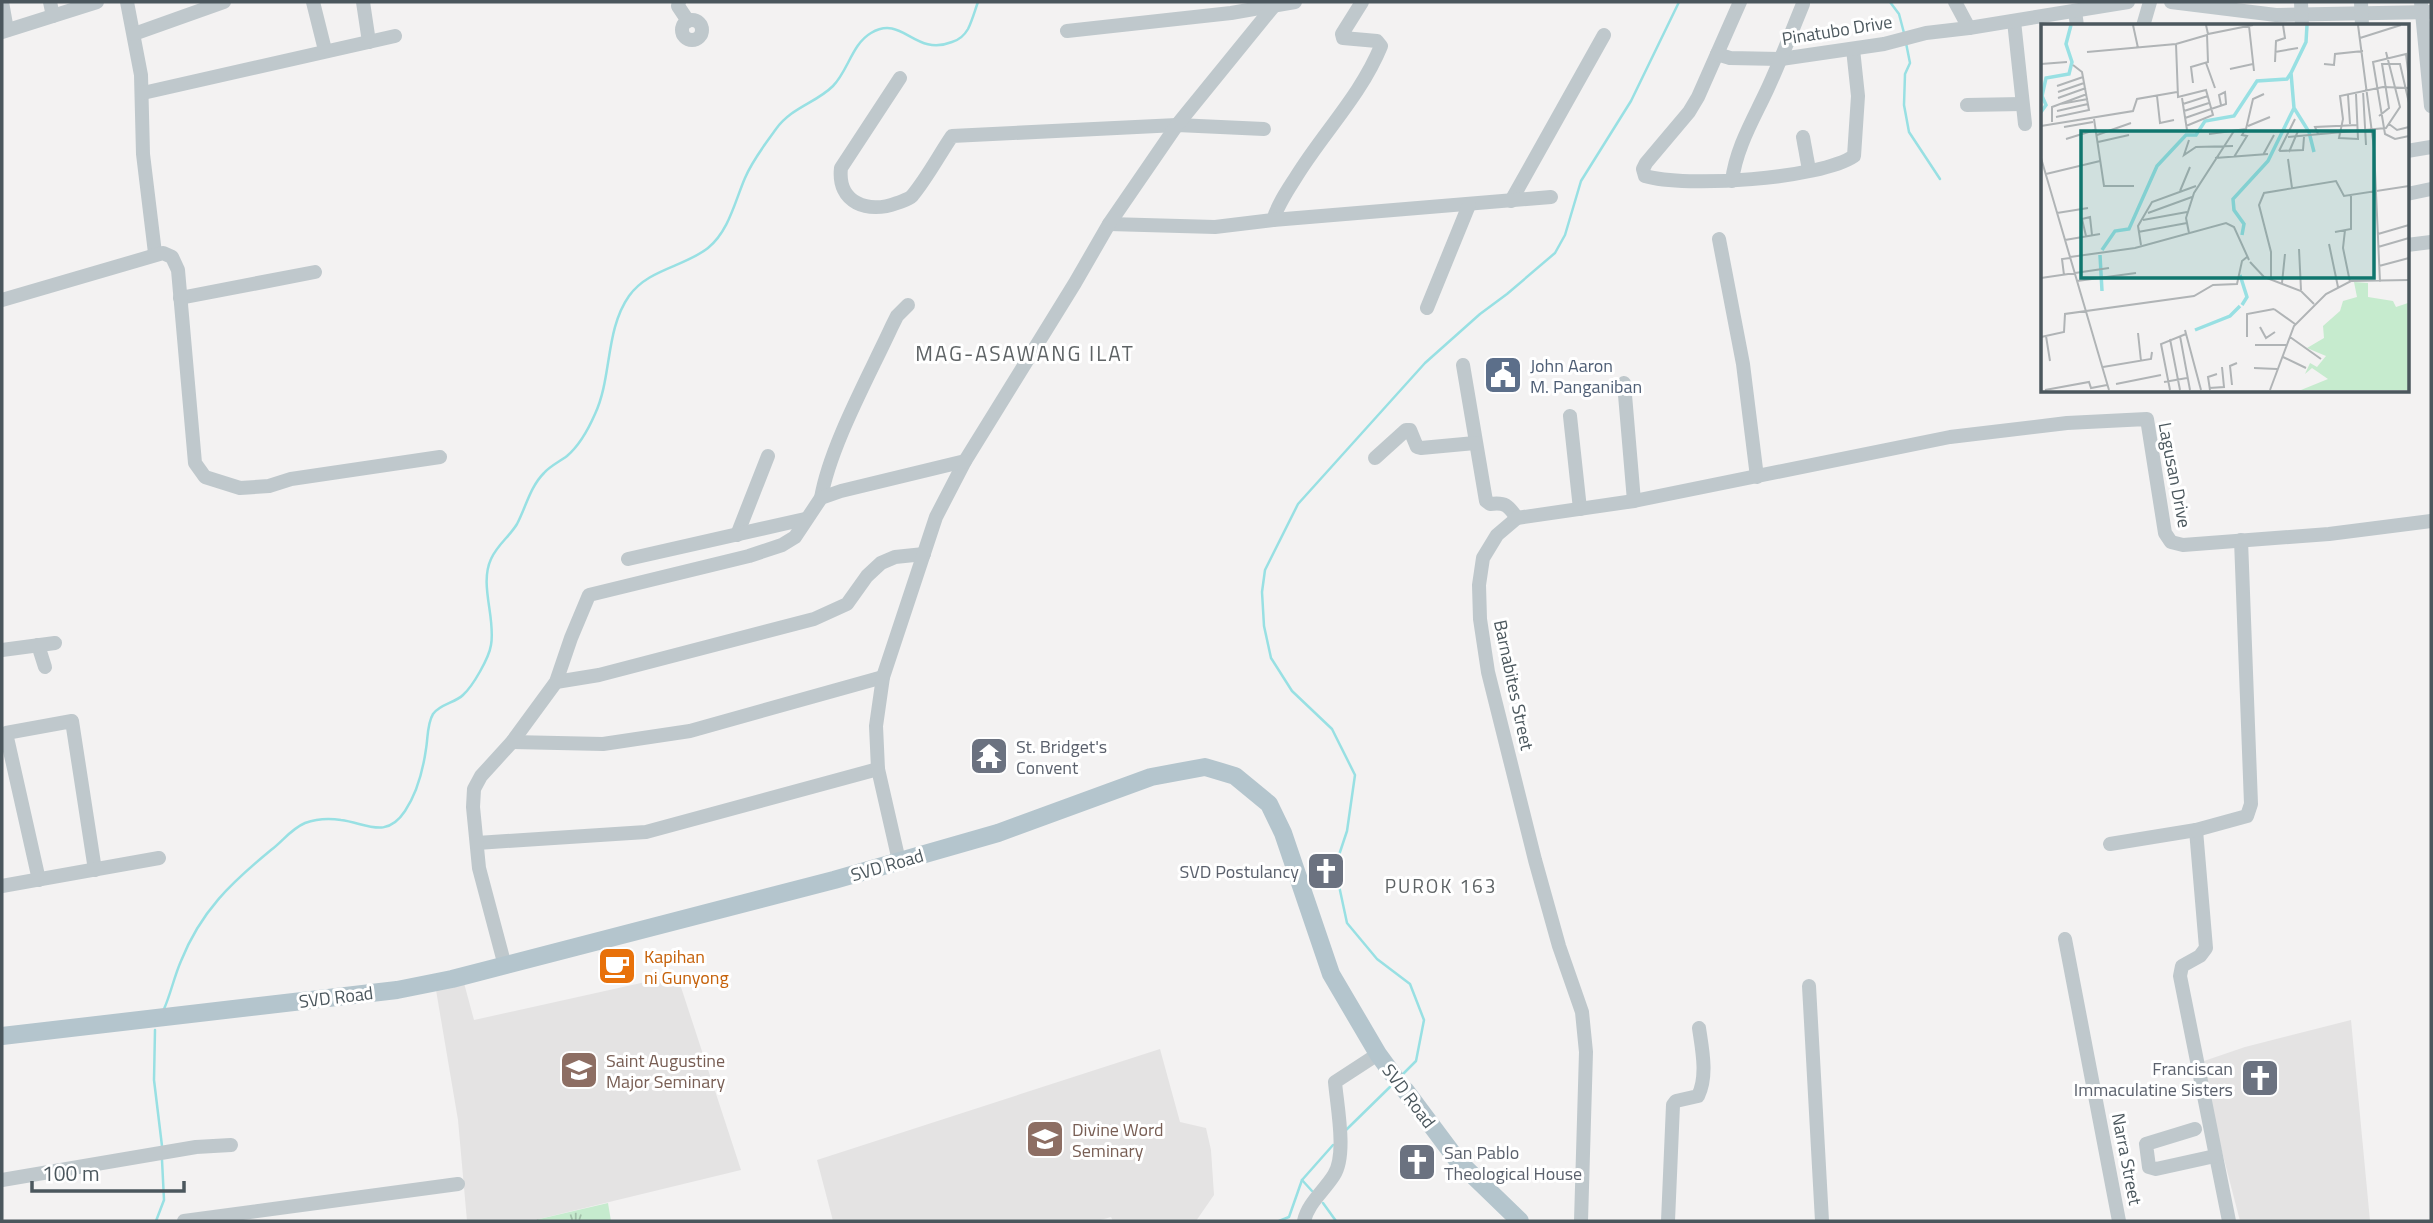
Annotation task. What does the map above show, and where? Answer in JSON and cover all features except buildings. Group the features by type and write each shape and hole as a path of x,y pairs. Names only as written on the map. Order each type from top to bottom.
{"main road":[{"name":"SVD Road","path":"2,1036 397,990 505,966 998,833 1151,777 1205,767 1236,776 1269,804 1283,833 1331,974 1378,1055 1458,1161 1520,1221"}],"street":[{"path":"2,2 4,31 52,9 97,2"},
{"path":"127,2 143,93 143,154 155,253"},
{"path":"134,34 224,2"},
{"path":"313,2 325,50"},
{"path":"363,2 369,42"},
{"path":"679,2 678,6 688,21"},
{"path":"1068,31 1205,8 1273,7 1295,2"},
{"path":"1273,220 1277,207 1308,157 1343,111 1381,46 1377,41 1343,38 1342,34 1362,2"},
{"path":"1740,2 1689,112 1651,155 1643,174 1649,178 1732,181 1809,170 1847,161 1854,156 1858,96 1853,49"},
{"path":"1955,2 1969,28"},
{"name":"Pinatubo Drive","path":"1717,54 1740,58 1781,59 2127,2"},
{"path":"2144,24 2150,2"},
{"path":"2171,2 2276,15 2362,14 2425,9 2431,106"},
{"path":"1732,181 1734,163 1742,141 1781,59 1803,4"},
{"path":"899,861 878,769 876,726 883,677 936,517 965,461 1109,224 1177,125 1273,7"},
{"path":"2075,10 2077,24"},
{"path":"2014,21 2025,124"},
{"path":"1511,201 1604,35"},
{"path":"143,93 395,36"},
{"path":"900,78 841,168 840,179 853,203 870,208 890,206 910,198 952,136 1177,125 1264,129"},
{"path":"1967,105 2022,104"},
{"path":"1803,137 1809,170"},
{"path":"2408,151 2431,146"},
{"path":"2408,194 2431,188"},
{"path":"1109,224 1215,227 1551,197"},
{"path":"1427,308 1469,205"},
{"path":"1463,365 1486,502 1503,502 1517,518 1634,501 1757,477 1743,364 1719,239"},
{"path":"2408,245 2431,242"},
{"path":"2,300 155,253 163,253 172,257 178,270 195,463 205,477 240,488 269,486 291,479 440,457"},
{"path":"180,298 315,272"},
{"path":"505,966 479,868 473,807 474,789 481,776 512,742 556,682 589,595 749,556 782,545 795,537 821,498 824,481 845,429 897,316 908,305"},
{"path":"1624,383 1634,501"},
{"path":"1570,416 1580,509"},
{"name":"Lagusan Drive","path":"1757,477 1950,437 2067,423 2147,419 2165,533 2171,542 2183,545 2329,534 2431,521"},
{"path":"1375,458 1406,430 1410,430 1417,447 1421,448 1475,443"},
{"path":"737,535 768,456"},
{"path":"821,498 965,461"},
{"name":"Barnabites Street","path":"1517,518 1497,535 1483,558 1479,585 1480,619 1488,672 1532,848 1559,946 1582,1012 1586,1052 1581,1221"},
{"path":"628,559 805,519"},
{"path":"2110,844 2196,830 2247,816 2251,804 2241,540"},
{"path":"556,682 599,675 814,620 847,604 867,576 881,563 895,557 924,554"},
{"path":"2,650 55,643"},
{"path":"38,645 45,667"},
{"path":"512,742 603,744 690,731 883,677"},
{"path":"39,880 6,733 72,721 95,870"},
{"path":"477,843 646,832 878,769"},
{"path":"2196,830 2206,948 2200,956 2182,966 2180,976 2229,1221"},
{"path":"2,886 159,858"},
{"name":"Narra Street","path":"2065,939 2119,1221"},
{"path":"1809,986 1822,1221"},
{"path":"1668,1221 1673,1105 1676,1101 1698,1096 1701,1090 1703,1067 1699,1028"},
{"path":"1304,1221 1307,1210 1336,1173 1339,1161 1335,1082 1378,1055"},
{"path":"2195,1129 2146,1144 2149,1167 2156,1169 2215,1156"},
{"path":"2,1180 196,1147 231,1145"},
{"path":"184,1221 458,1184"}],"shaded area":[{"name":"Saint Augustine Major Seminary","path":"677,975 741,1170 531,1221 467,1221 458,1120 436,990 464,983 474,1020"},
{"path":"2351,1020 2370,1221 2240,1221 2218,1136 2204,1061 2245,1047"},
{"name":"Divine Word Seminary","path":"1160,1049 1180,1122 1206,1128 1211,1150 1214,1195 1196,1221 1113,1221 1111,1217 1097,1221 833,1221 817,1160"}],"green space":[{"path":"608,1203 611,1221 531,1221"}],"waterway":[{"path":"164,1009 189,943 218,899 291,832 305,823 327,819 375,828 383,827 398,820 405,811 421,773 433,714 467,691 490,651 492,635 487,580 491,559 517,524 539,479 549,468 572,452 590,426 604,385 616,324 629,296 646,280 698,254 715,241 731,215 751,165 772,135 789,115 833,86 865,38 871,33 892,28 928,44 952,42 966,31 978,2"},
{"path":"1401,1076 1416,1061 1424,1020 1410,984 1377,959 1347,923 1335,867 1347,831 1355,775 1332,729 1292,691 1271,658 1264,626 1262,592 1265,570 1298,504 1425,363 1555,253 1565,235 1581,181 1631,101 1679,2"},
{"path":"1890,2 1899,14 1904,33"},
{"path":"1906,43 1910,63 1905,74 1904,105 1909,132 1940,179"},
{"path":"155,1030 154,1080 162,1146"},
{"path":"1346,1130 1394,1083"},
{"path":"1279,1221 1289,1217 1302,1180 1333,1145"},
{"path":"156,1221 164,1200 162,1160"},
{"path":"1302,1180 1312,1191"},
{"path":"1323,1203 1336,1221"}],"place":[{"name":"John Aaron M. Panganiban","path":"1503,375"},
{"name":"St. Bridget's Convent","path":"989,756"},
{"name":"SVD Postulancy","path":"1326,871"},
{"name":"Kapihan ni Gunyong","path":"617,966"},
{"name":"Saint Augustine Major Seminary","path":"579,1070"},
{"name":"Franciscan Immaculatine Sisters","path":"2260,1078"},
{"name":"Divine Word Seminary","path":"1045,1139"},
{"name":"San Pablo Theological House","path":"1417,1162"}],"district":[{"name":"MAG-ASAWANG ILAT","path":"1025,353"},
{"name":"PUROK 163","path":"1441,885"}]}
